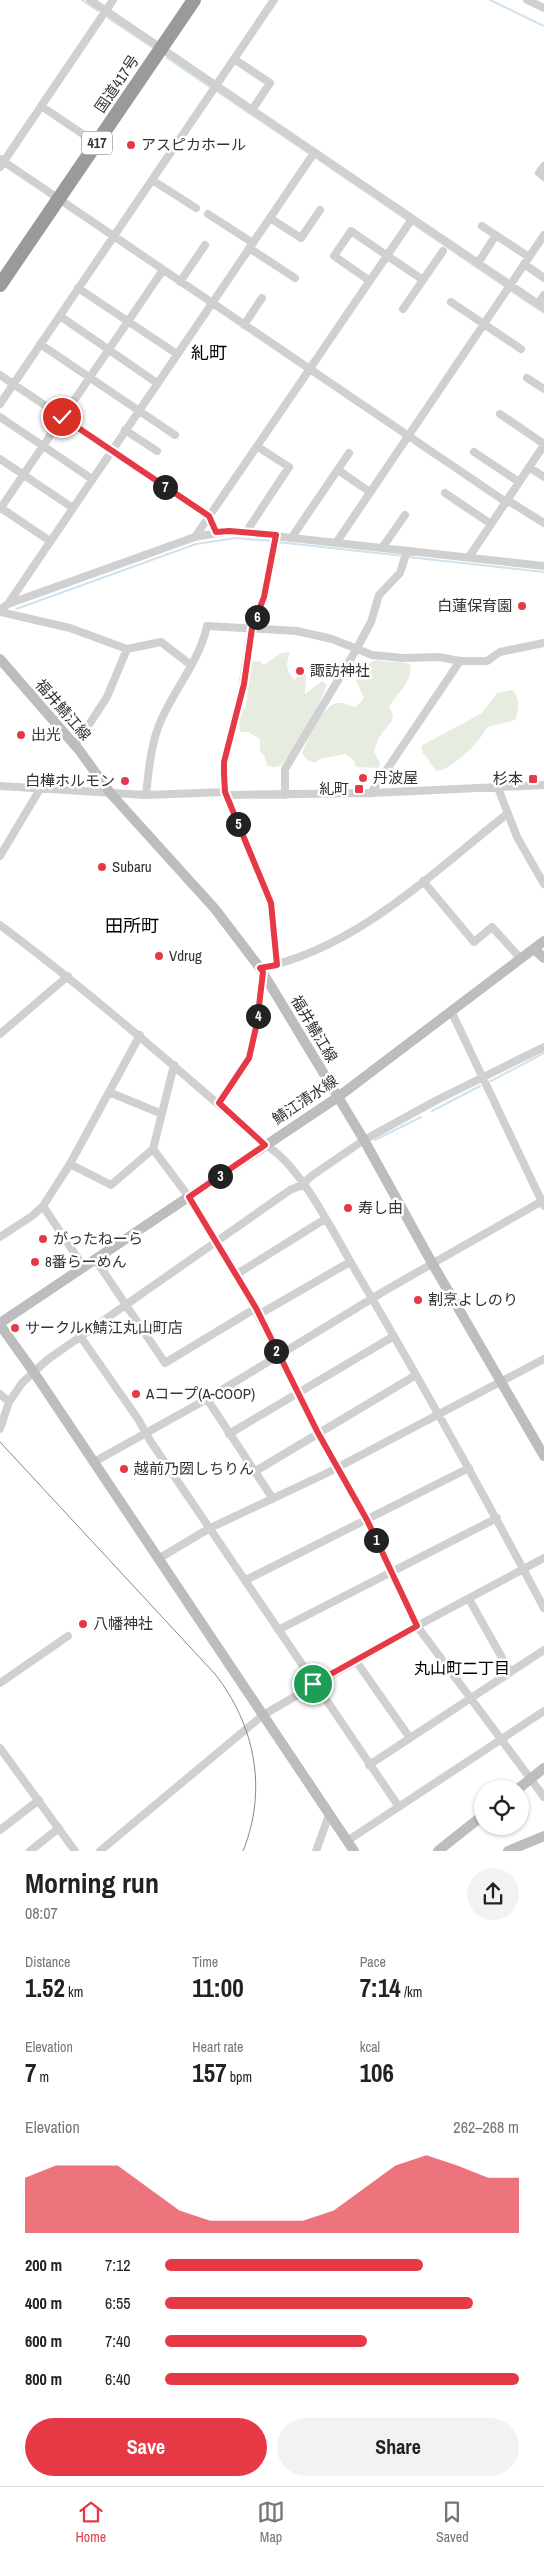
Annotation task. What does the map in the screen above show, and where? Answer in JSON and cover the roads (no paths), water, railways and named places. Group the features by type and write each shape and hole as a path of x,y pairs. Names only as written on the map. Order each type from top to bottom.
{"highway":[{"name":"国道417号","path":"0,285 194,0"}],"main road":[{"name":"福井鯖江線","path":"0,659 75,746 111,794 215,909 261,970 364,1140 432,1263 544,1456"},
{"name":"鯖江清水線","path":"0,1324 83,1266 338,1098 544,941"},
{"path":"534,949 544,958"},
{"path":"0,1324 354,1851"},
{"path":"530,1779 544,1768"},
{"path":"438,1851 474,1822"},
{"path":"508,1851 544,1836"}],"street":[{"path":"90,0 541,306 544,295"},
{"path":"113,0 1,163 58,199 506,502 512,503 544,523"},
{"path":"0,404 274,0"},
{"path":"527,0 544,8"},
{"path":"234,59 270,83 252,110"},
{"path":"41,106 96,143"},
{"path":"0,611 8,604 314,153"},
{"path":"544,166 540,173 544,176"},
{"path":"152,180 196,208"},
{"path":"270,218 301,238 320,210"},
{"path":"208,214 295,278"},
{"path":"196,537 412,219"},
{"path":"482,226 544,278"},
{"path":"370,281 334,256 351,230 423,280"},
{"path":"336,543 544,235"},
{"path":"478,263 496,236"},
{"path":"180,282 205,245"},
{"path":"403,309 443,251"},
{"path":"50,542 1,505 163,270"},
{"path":"78,288 177,354"},
{"path":"244,325 262,298"},
{"path":"451,302 521,349"},
{"path":"60,316 157,383"},
{"path":"40,344 175,435"},
{"path":"0,374 209,516 216,532"},
{"path":"526,378 544,389"},
{"path":"469,557 544,444 500,414"},
{"path":"0,417 92,479"},
{"path":"125,430 157,451"},
{"path":"246,532 289,467 258,447"},
{"path":"474,452 519,482"},
{"path":"292,537 349,453"},
{"path":"0,459 73,508"},
{"path":"529,467 544,477"},
{"path":"338,470 370,492"},
{"path":"445,493 491,524"},
{"path":"382,548 404,515"},
{"path":"8,604 196,537 216,532 246,532 275,540 292,537 382,548 405,555 469,557 544,566"},
{"path":"275,540 264,597 252,628 240,701 224,762 226,794 271,903 277,965"},
{"path":"284,795 285,769 356,650 371,622 379,595 400,573 405,555"},
{"path":"0,611 70,628 127,648 161,642 191,665"},
{"path":"146,795 149,759 160,724 202,644 208,626 297,631 332,639 372,655 403,658 439,657 460,661 487,661 500,652 544,643"},
{"path":"75,746 108,697 127,648"},
{"path":"371,793 460,661"},
{"path":"0,786 111,794 284,795 498,788 544,784"},
{"path":"498,788 506,814 544,884"},
{"path":"0,856 40,789"},
{"path":"219,1103 249,1058 257,1023 261,970 319,949 356,930 423,881 506,814"},
{"path":"423,881 474,942 492,928 521,959"},
{"path":"0,925 68,976 140,1035 265,1145 284,1158 304,1184 372,1297 497,1518 544,1608"},
{"path":"0,1034 68,976"},
{"path":"94,1462 145,1432 207,1400 372,1297 543,1202 490,1096 484,1076 452,1013"},
{"path":"2,1232 32,1216 43,1206 70,1164 140,1035"},
{"path":"0,1429 9,1402 33,1371 126,1303 290,1190 304,1184 310,1177 364,1140 484,1076 544,1047"},
{"path":"70,1164 111,1185 153,1150 174,1065"},
{"path":"109,1092 162,1114"},
{"path":"153,1150 189,1197 238,1274 297,1393 318,1433 339,1466 367,1520 417,1626 544,1797"},
{"path":"43,1206 83,1266"},
{"path":"238,1274 324,1219"},
{"path":"95,1259 126,1303 150,1344 164,1363 350,1262"},
{"path":"80,1336 246,1580 313,1684 399,1807"},
{"path":"229,1434 394,1336"},
{"path":"158,1558 210,1528 339,1466 544,1359"},
{"path":"254,1472 416,1375"},
{"path":"0,1394 9,1402"},
{"path":"207,1400 273,1499"},
{"path":"246,1580 469,1468"},
{"path":"278,1630 497,1518"},
{"path":"100,1851 264,1715 313,1684 544,1558"},
{"path":"469,1599 510,1672"},
{"path":"0,1683 68,1636"},
{"path":"369,1765 544,1650"},
{"path":"356,1661 410,1738"},
{"path":"347,1841 544,1710"},
{"path":"0,1748 75,1851"},
{"path":"0,1830 39,1800"},
{"path":"316,1851 329,1815"},
{"path":"30,1851 59,1828"}],"waterway":[{"path":"82,0 98,11"},
{"path":"490,0 544,26"},
{"path":"108,18 152,47"},
{"path":"167,58 210,87"},
{"path":"218,92 308,153"},
{"path":"316,158 407,220"},
{"path":"413,224 504,286"},
{"path":"511,291 544,313"},
{"path":"16,609 196,544 236,538 272,541"},
{"path":"277,542 404,556"},
{"path":"408,557 544,572"},
{"path":"491,1081 544,1053"},
{"path":"432,1111 480,1086"},
{"path":"375,1140 421,1117"}],"tram line":[{"path":"0,1442 215,1674 229,1694 248,1736 256,1782 251,1828 243,1851"}],"place":[{"name":"アスピカホール","path":"131,145"},
{"name":"白蓮保育園","path":"522,606"},
{"name":"諏訪神社","path":"300,671"},
{"name":"出光","path":"21,735"},
{"name":"丹波屋","path":"363,778"},
{"name":"杉本","path":"533,779"},
{"name":"白樺ホルモン","path":"125,781"},
{"name":"糺町","path":"359,789"},
{"name":"Subaru","path":"102,867"},
{"name":"Vdrug","path":"159,956"},
{"name":"寿し由","path":"348,1208"},
{"name":"がったねーら","path":"43,1239"},
{"name":"8番らーめん","path":"35,1262"},
{"name":"割烹よしのり","path":"418,1300"},
{"name":"サークルK鯖江丸山町店","path":"15,1328"},
{"name":"Aコープ(A-COOP)","path":"136,1394"},
{"name":"越前乃圀しちりん","path":"124,1469"},
{"name":"八幡神社","path":"83,1624"}],"district":[{"name":"糺町","path":"209,353"},
{"name":"田所町","path":"132,926"},
{"name":"丸山町二丁目","path":"462,1668"}]}
